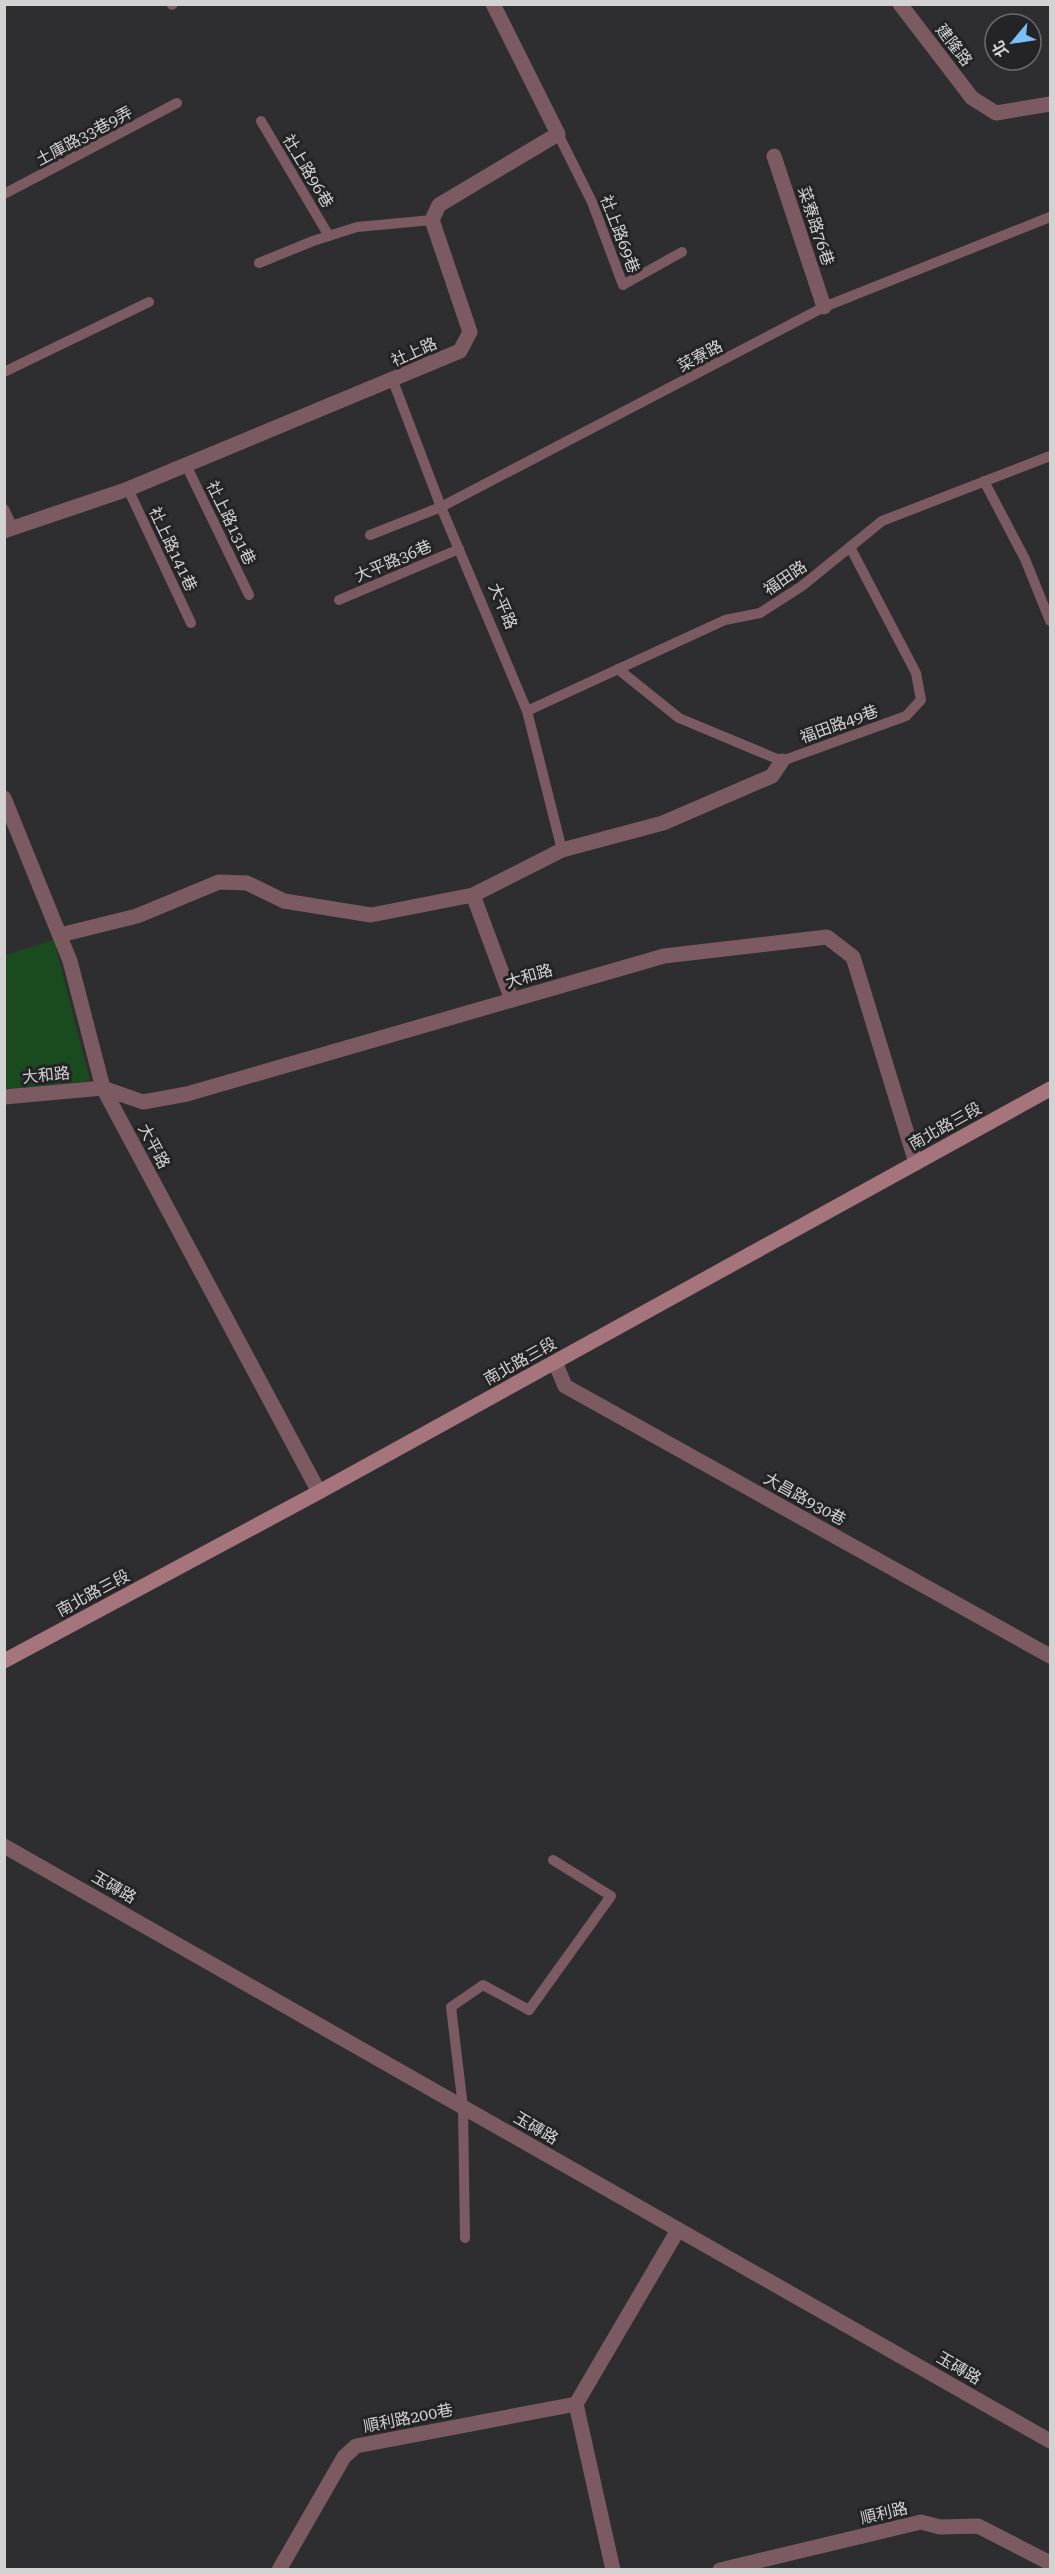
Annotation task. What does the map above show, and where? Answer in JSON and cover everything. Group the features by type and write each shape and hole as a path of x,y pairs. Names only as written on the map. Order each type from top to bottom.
{"street":[{"path":"432,220 438,205 558,134 493,4"},
{"name":"建隆路","path":"900,4 972,98 996,112 1050,104"},
{"name":"菜寮路76巷","path":"774,156 824,307"},
{"name":"社上路","path":"9,529 128,489 393,381 460,351 470,332 432,220"},
{"path":"60,935 137,916 219,882 247,883 284,901 370,915 473,895 562,850 663,823 772,776 782,761"},
{"name":"大平路","path":"4,798 70,961 102,1088 319,1492"},
{"path":"473,895 512,1000"},
{"name":"大和路","path":"4,1097 102,1088 142,1102 188,1094 664,956 827,937 853,957 916,1163"},
{"name":"南北路三段","path":"4,1661 319,1492 1050,1089"},
{"name":"大昌路930巷","path":"555,1362 565,1386 1050,1656"},
{"name":"玉磚路","path":"4,1846 1050,2441"},
{"path":"613,2570 576,2404 678,2230"},
{"name":"順利路200巷","path":"279,2570 344,2457 356,2446 576,2404"},
{"name":"順利路","path":"720,2570 921,2522 940,2527 978,2526 1050,2563"}],"lane":[{"name":"土庫路33巷9弄","path":"4,194 177,104"},
{"name":"社上路96巷","path":"261,121 329,236"},
{"name":"社上路69巷","path":"558,134 592,202 623,285 682,252"},
{"name":"菜寮路","path":"370,535 441,507 614,419 824,307 1050,217"},
{"path":"259,263 357,227 432,220"},
{"path":"4,372 149,302"},
{"name":"大平路","path":"393,381 441,507 527,711 562,850"},
{"name":"福田路","path":"527,711 725,620 759,613 802,586 882,521 1050,456"},
{"name":"社上路131巷","path":"186,465 249,595"},
{"path":"984,481 1025,559 1050,621"},
{"name":"社上路141巷","path":"128,489 191,623"},
{"path":"4,509 9,529"},
{"name":"福田路49巷","path":"782,761 906,716 921,700 916,673 850,547"},
{"name":"大平路36巷","path":"339,600 459,549"},
{"path":"618,669 679,718 782,761"},
{"path":"465,2238 463,2107 451,2007 483,1985 529,2010 610,1896 553,1860"}],"green space":[{"path":"54,940 90,1081 5,1089 5,955"}]}
